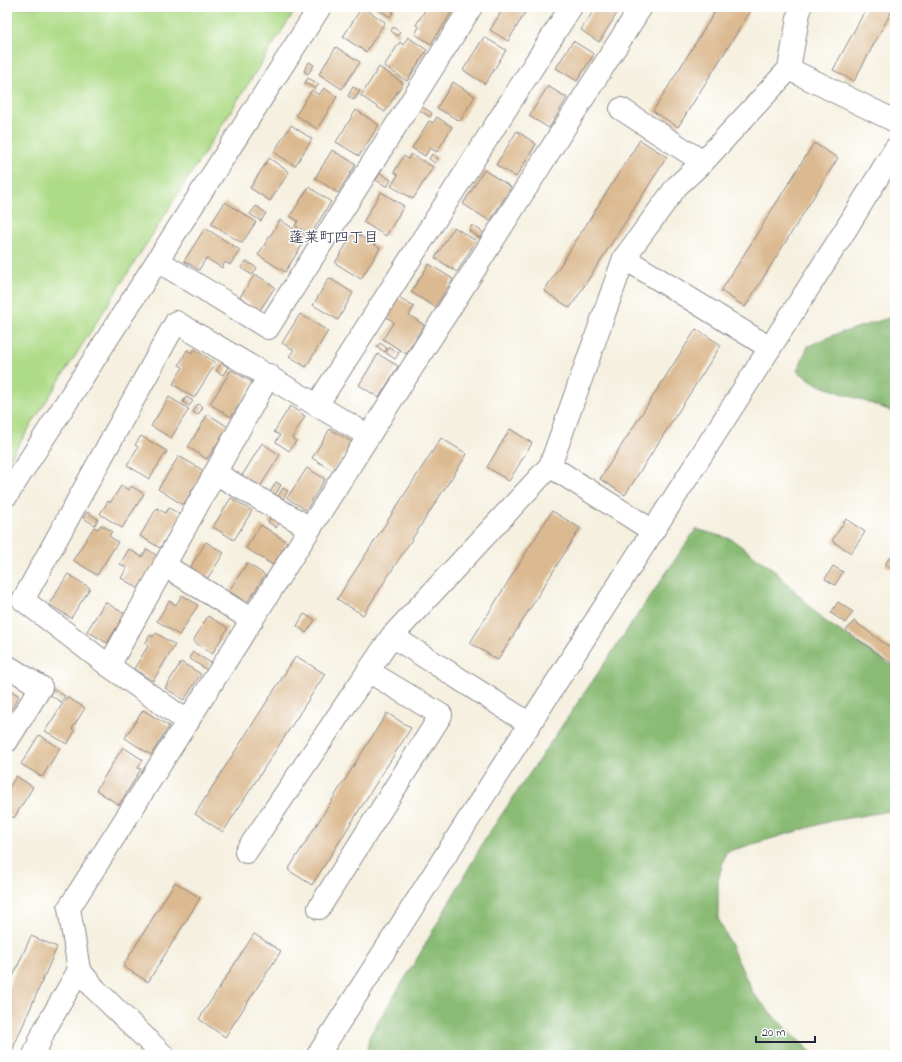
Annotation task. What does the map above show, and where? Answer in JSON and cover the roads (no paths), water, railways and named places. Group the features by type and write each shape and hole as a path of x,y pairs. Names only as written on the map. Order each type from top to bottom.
{"street":[{"path":"7,495 320,7"},
{"path":"158,261 268,328 471,7"},
{"path":"317,405 571,7"},
{"path":"163,1055 96,990 79,970 70,908 641,7"},
{"path":"246,852 392,636 550,466 624,258 677,186 703,162 790,69 800,7"},
{"path":"790,69 895,121"},
{"path":"621,109 703,162"},
{"path":"318,1055 770,348 895,149"},
{"path":"624,258 770,348"},
{"path":"188,722 109,666 22,600 176,322 269,375 368,436"},
{"path":"109,666 269,375"},
{"path":"550,466 653,531"},
{"path":"215,473 310,528"},
{"path":"164,565 252,620"},
{"path":"392,636 530,724"},
{"path":"7,666 41,687 7,740"},
{"path":"319,908 441,715 368,671"},
{"path":"34,1055 44,1032 79,970"}],"district":[{"name":"蓬莱町四丁目","path":"334,237"}]}
